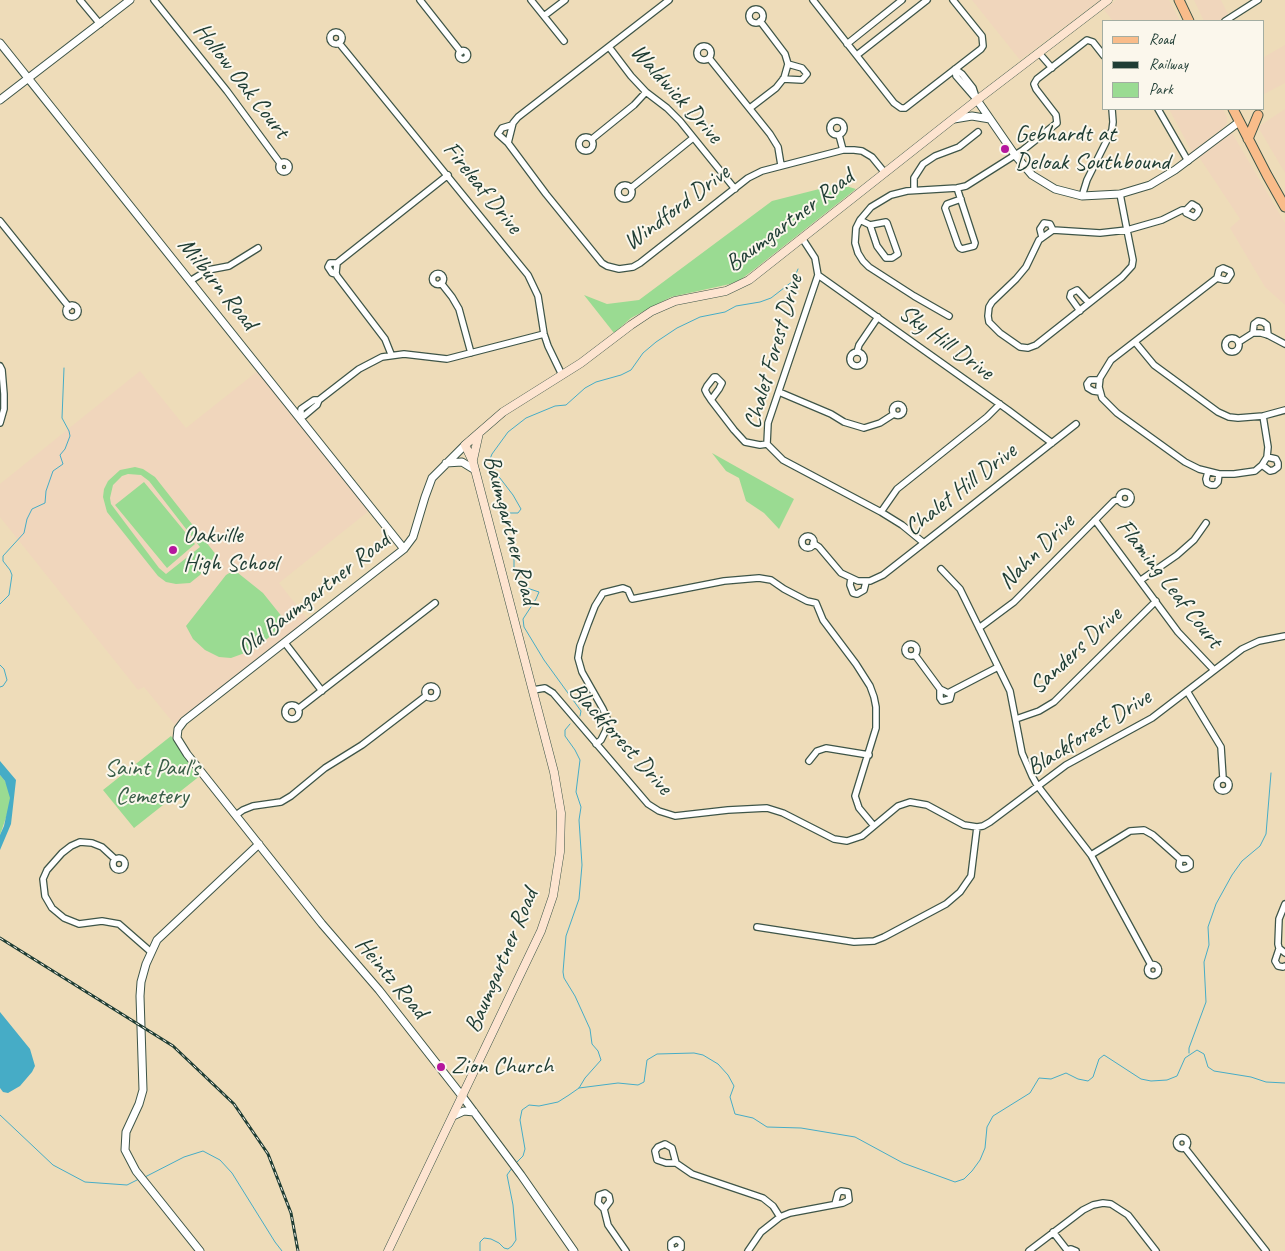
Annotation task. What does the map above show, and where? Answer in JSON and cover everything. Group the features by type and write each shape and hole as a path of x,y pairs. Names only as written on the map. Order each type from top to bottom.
{"main road":[{"name":"Baumgartner Road","path":"388,1251 541,931 550,906 557,876 561,832 559,801 554,772 474,466 469,450 465,445 514,404 593,355 652,311 675,301 715,294 735,288 749,280 977,100 1108,0"},
{"path":"1179,0 1189,20"},
{"path":"1233,110 1285,206"},
{"path":"1248,139 1258,115"},
{"path":"474,466 479,433"}],"street":[{"path":"80,0 100,24"},
{"path":"0,100 130,0"},
{"name":"Hollow Oak Court","path":"154,0 280,163"},
{"path":"420,0 461,52"},
{"path":"531,0 564,41"},
{"path":"544,16 565,0"},
{"path":"512,126 502,128 498,134 508,143 513,123 669,0"},
{"path":"813,0 894,103 901,108 908,106 981,49 984,43 982,36 953,0"},
{"path":"847,44 902,0"},
{"path":"857,55 927,0"},
{"path":"1227,20 1258,0"},
{"path":"750,108 776,88 783,79 788,64 782,49 760,21"},
{"path":"949,316 869,267 858,252 855,243 856,228 860,220 871,207 891,194 914,190 957,188 974,182 1015,155 1057,123 1056,115 1036,89 1034,84 1037,79 1089,40 1102,53"},
{"name":"Milburn Road","path":"0,43 27,79 300,415 404,549"},
{"name":"Fireleaf Drive","path":"339,43 448,175 533,283 538,296 544,334 562,375"},
{"name":"Waldwick Drive","path":"609,47 646,92 667,108 694,138 735,189"},
{"path":"1039,53 1052,68"},
{"path":"709,58 770,134 778,147 781,165"},
{"path":"783,79 802,80 807,74 802,68 788,64"},
{"path":"954,69 962,74 974,88 977,100 1026,169 1039,181 1055,189 1082,196 1120,194 1158,181 1239,122"},
{"path":"592,139 634,106 646,92"},
{"path":"1082,196 1086,180 1112,130 1112,110"},
{"path":"1159,110 1188,161"},
{"path":"954,119 972,116 990,119"},
{"path":"914,190 914,178 923,164 935,156 959,147 978,132"},
{"path":"839,135 842,150"},
{"path":"630,188 694,138"},
{"name":"Windford Drive","path":"508,143 594,255 602,263 613,268 633,267 640,263 748,178 762,171 842,150 854,150 866,153 872,157 885,173"},
{"path":"391,354 385,339 336,274 337,263 448,175"},
{"path":"957,188 961,199 975,242 974,246 962,248 958,245 945,208 947,204 961,199"},
{"path":"1120,194 1127,230 1133,260 1132,266 1122,278 1036,345 1028,348 1020,347 989,322 988,312 992,302 1016,280 1026,267 1037,242 1054,230 1100,233 1127,230 1162,220 1186,210"},
{"path":"860,220 870,224 886,222 898,254 892,258 886,258 877,246 870,224"},
{"path":"0,221 68,307"},
{"path":"1042,237 1040,228 1044,223 1050,224 1054,230"},
{"name":"Chalet Forest Drive","path":"802,238 815,258 818,275 768,423 767,444 783,460 881,512 902,525 924,543"},
{"path":"190,281 208,270 229,266 258,248"},
{"name":"Sky Hill Drive","path":"818,275 1052,443"},
{"path":"1217,278 1111,360 1099,380 1100,392 1106,404 1185,462 1208,472 1219,474 1255,471 1262,465 1267,457 1268,447 1263,416"},
{"path":"441,283 459,308 471,353"},
{"path":"1080,311 1070,297 1071,293 1077,290 1089,303"},
{"path":"857,352 859,345 878,317"},
{"path":"1253,333 1254,324 1258,321 1263,322 1267,326 1268,335"},
{"path":"1239,342 1253,333 1268,335 1285,344"},
{"path":"300,415 304,416 317,405 318,400 365,366 391,354 447,359 544,334"},
{"path":"1135,342 1154,365 1218,412 1229,417 1263,416 1285,410"},
{"path":"0,366 4,394 4,409 0,423"},
{"path":"1099,380 1090,380 1087,384 1088,388 1100,392"},
{"path":"778,392 831,414 844,422 864,428 880,424 894,414"},
{"path":"711,400 741,440 760,446 767,444"},
{"path":"881,512 897,489 987,417 1000,404"},
{"name":"Chalet Hill Drive","path":"813,544 819,547 841,573 851,578 866,582 884,575 1076,424"},
{"name":"Old Baumgartner Road","path":"177,732 184,721 404,549 413,537 428,486 435,474 465,445"},
{"path":"1262,465 1270,471 1278,467 1276,459 1267,457"},
{"path":"446,463 462,462 474,466"},
{"path":"1208,472 1206,479 1211,485 1217,484 1219,474"},
{"name":"Nahn Drive","path":"979,628 1014,602 1114,501 1119,499"},
{"name":"Flaming Leaf Court","path":"1095,520 1178,632 1214,670"},
{"path":"1141,580 1177,555 1194,540 1206,523"},
{"path":"942,569 960,589 1010,691 1022,753 1038,785 1091,855 1151,965"},
{"path":"596,744 601,740 606,730 607,718 582,672 578,658 588,624 595,606 603,593 622,588 628,590 632,599 724,581 759,578 774,581 784,589 807,601 816,603 823,620 866,678 874,697 876,718 873,741 855,796 859,808 874,826"},
{"name":"Chalet Hill Drive","path":"851,578 850,585 853,592 857,594 864,590 866,582"},
{"name":"Sanders Drive","path":"1016,719 1039,711 1054,702 1156,601"},
{"path":"298,708 434,603"},
{"name":"Blackforest Drive","path":"533,690 540,688 549,690 648,804 659,811 669,815 681,815 767,808 783,813 834,839 843,841 857,838 904,803 916,802 927,805 964,825 977,828 990,822 1038,785 1079,758 1139,727 1242,649 1250,644 1285,636"},
{"path":"285,643 322,691"},
{"path":"915,655 940,689 948,693 998,667"},
{"path":"940,689 942,701 950,699 952,691"},
{"path":"1187,691 1221,747 1223,778"},
{"path":"236,815 248,808 281,802 291,796 325,768 362,745 426,696"},
{"name":"Heintz Road","path":"177,732 180,745 333,938 383,995 462,1096 521,1175 574,1251"},
{"path":"809,760 817,751 826,748 869,755"},
{"path":"757,927 854,942 874,941 884,937 946,904 960,892 970,876 977,828"},
{"path":"1091,855 1130,831 1144,830 1153,835 1180,859"},
{"path":"115,859 102,847 92,843 80,842 71,846 47,870 44,879 44,896 52,908 64,918 79,924 102,921 119,924 150,952"},
{"path":"200,1251 136,1171 127,1156 124,1144 126,1132 139,1104 143,1090 140,990 150,952 162,934 260,844"},
{"path":"1285,904 1279,919 1279,949 1275,961 1278,966 1285,966"},
{"path":"1279,949 1285,953"},
{"path":"453,1116 464,1111 474,1112"},
{"path":"1185,1148 1266,1251"},
{"path":"676,1163 692,1174 762,1198 773,1206 780,1217"},
{"path":"748,1251 761,1232 780,1217 835,1204"},
{"path":"1029,1251 1083,1210 1093,1205 1111,1204 1128,1215 1156,1251"},
{"path":"604,1209 608,1225 626,1251"},
{"path":"1053,1232 1067,1251 1071,1249 1076,1251"}],"shaded area":[{"path":"972,0 1100,0 1020,60"},
{"path":"1116,0 1169,0 1179,20 1112,20 1104,10"},
{"path":"1194,0 1221,0 1229,16 1227,20 1204,20"},
{"path":"1285,45 1285,83 1265,93 1265,56"},
{"path":"1285,109 1285,173 1258,127"},
{"path":"1170,110 1223,110 1227,123 1192,152"},
{"path":"1232,133 1285,223 1285,305 1265,287 1230,228 1240,219 1199,157"},
{"name":"Oakville High School","path":"259,370 370,510 279,583 309,621 175,725 144,687 138,690 0,517 0,484 140,371 186,428"}],"green space":[{"path":"839,184 856,189 740,280 671,297 631,318 614,333 584,295 607,304 639,300 772,201"},
{"path":"712,453 794,499 779,529 764,513 746,501 739,478 726,471"},
{"path":"135,467 143,469 155,477 217,556 206,564 200,575 190,583 176,584 166,582 158,576 107,512 103,497 104,489 108,481 120,470","holes":["128,474 141,475 149,481 200,547 166,574 159,568 111,504 110,498 113,485 122,476"]},
{"path":"144,482 195,544 167,568 115,505"},
{"path":"231,572 238,573 263,593 287,623 253,650 231,658 219,657 205,650 193,639 186,626 226,575"},
{"name":"Saint Paul's Cemetery","path":"171,736 201,775 134,828 103,790"},
{"path":"0,775 13,797 0,835"}],"water":[{"path":"0,761 16,780 11,824 0,850 0,835 4,826 10,798 5,781 0,775"},
{"path":"0,1012 30,1049 35,1066 20,1086 8,1093 3,1092 0,1088"}],"waterway":[{"path":"580,716 581,711 544,660 524,627 523,619 539,592 527,588 519,581 514,569 513,536 505,515 518,513 521,509 493,469 490,459 492,454 508,432 526,418 555,406 566,405 585,388 596,382 631,370 643,353 677,328 700,317 725,312 736,306 771,298 793,281 798,269"},
{"path":"0,604 9,595 12,575 3,561 3,556 24,533 27,519 32,509 45,503 46,491 53,471 63,464 60,455 65,449 70,436 62,418 64,368"},
{"path":"0,665 4,669 7,680 0,687"},
{"path":"516,1163 523,1156 525,1149 520,1120 522,1110 529,1105 539,1106 558,1102 579,1088 601,1060 598,1051 592,1044 590,1029 575,996 564,978 563,972 566,936 579,899 582,865 579,820 581,807 576,792 580,760 565,736 565,730 570,724"},
{"path":"1189,1053 1189,1048 1206,1002 1204,962 1209,945 1208,927 1216,904 1232,875 1242,861 1260,846 1266,834 1271,773"},
{"path":"579,1088 618,1083 638,1085 644,1082 647,1060 657,1054 694,1053 703,1055 718,1064 728,1075 734,1086 730,1097 735,1114 753,1118 767,1127 801,1128 855,1137 903,1163 955,1182 964,1179 980,1160 985,1148 987,1127 993,1116 1030,1093 1039,1078 1051,1079 1066,1073 1078,1079 1088,1081 1093,1077 1099,1059 1104,1055 1141,1079 1151,1081 1167,1080 1177,1076 1185,1058 1197,1050 1204,1054 1208,1067 1214,1071 1251,1077 1266,1082 1285,1083"},
{"path":"0,1115 53,1165 85,1182 127,1185 139,1179"},
{"path":"145,1177 184,1157 203,1151 220,1160 232,1173 282,1251"},
{"path":"480,1251 480,1242 484,1238 491,1239 508,1249 516,1240 513,1205 507,1175 512,1168"}],"railway":[{"path":"0,938 173,1046 234,1104 268,1154 291,1213 298,1251"}],"place":[{"name":"Gebhardt at Deloak Southbound","path":"1005,149"},
{"name":"Oakville High School","path":"173,550"},
{"name":"Zion Church","path":"441,1067"}]}
